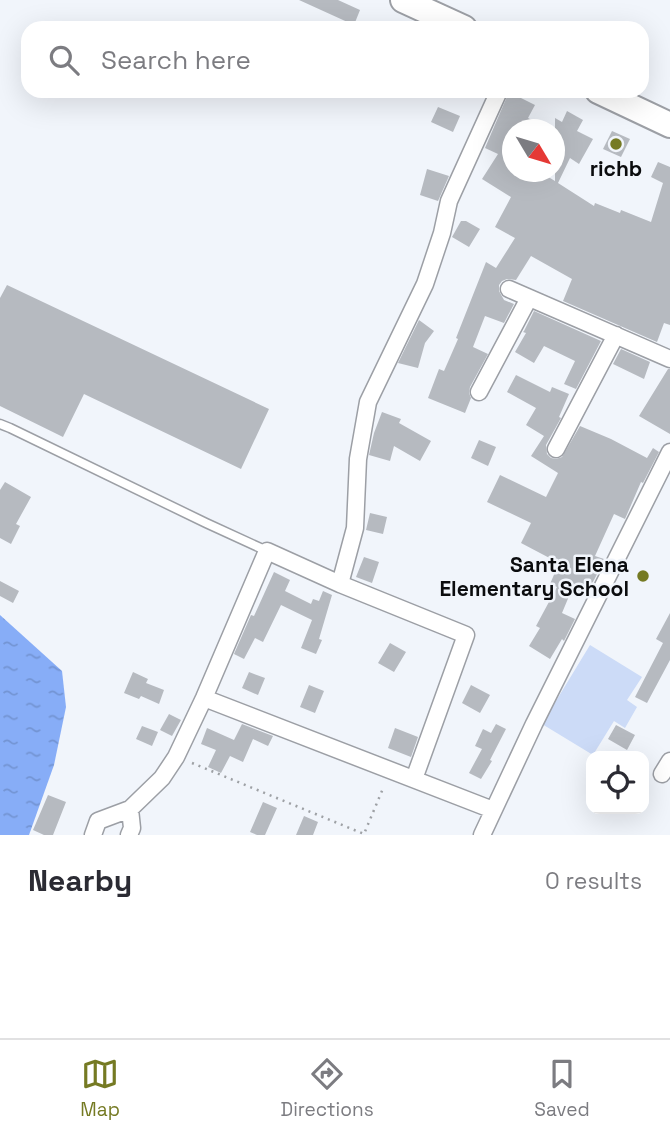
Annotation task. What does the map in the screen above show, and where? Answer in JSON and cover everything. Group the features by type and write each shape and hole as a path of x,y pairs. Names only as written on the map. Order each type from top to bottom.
{"main road":[{"path":"403,0 449,21"},
{"path":"613,98 670,125"}],"street":[{"path":"340,584 355,528 358,458 368,402 425,284 442,233 449,201 496,98"},
{"path":"509,289 670,359"},
{"path":"479,392 529,298"},
{"path":"556,449 616,335"},
{"path":"482,835 540,711 670,452"},
{"path":"93,835 98,821 131,809 162,778 176,757 267,551 466,635 414,779"},
{"path":"204,698 493,810"},
{"path":"129,835 132,828 131,809"}],"lane":[{"path":"0,425 267,551"}],"path":[{"path":"176,757 364,834 391,770"}],"shaded area":[{"path":"590,645 642,677 627,700 637,707 625,728 614,721 595,751 586,751 542,724"}],"water":[{"path":"0,615 62,671 66,707 54,765 29,835 0,835"}],"building":[{"path":"299,0 338,0 360,10 356,21 345,21"},
{"path":"506,98 521,98 535,105 528,118 530,119 502,119 502,182 558,182 594,206 595,203 620,213 621,210 651,222 663,183 651,177 658,162 670,167 670,325 664,323 657,342 563,301 572,279 531,256 516,280 507,279 499,285 504,300 514,304 504,323 485,316 473,347 488,354 470,387 471,398 465,413 428,398 439,369 444,371 458,339 456,338 486,262 496,268 515,238 495,227 511,197 482,179 498,154 485,148"},
{"path":"438,107 460,116 453,132 431,122"},
{"path":"567,111 583,120 577,131 593,139 579,164 570,158 565,168 563,119"},
{"path":"612,131 630,139 621,157 603,149"},
{"path":"427,169 449,176 438,201 420,195"},
{"path":"461,221 480,229 469,247 452,237"},
{"path":"7,285 269,409 241,469 84,394 63,437 0,406 0,298"},
{"path":"534,311 601,341 576,389 564,384 575,361 544,346 534,363 515,352"},
{"path":"419,320 434,331 425,343 418,368 398,363"},
{"path":"621,349 650,362 644,379 613,364"},
{"path":"670,369 670,434 639,416"},
{"path":"516,375 550,392 552,387 569,394 559,417 561,418 546,445 547,454 551,458 562,457 580,426 647,458 653,448 659,452 643,483 641,482 625,519 614,514 595,556 604,561 585,597 572,589 562,613 575,619 564,641 562,639 550,659 529,646 540,628 536,626 557,587 550,584 559,563 521,543 531,523 487,502 500,475 546,497 558,473 531,456 544,436 526,425 536,408 507,392"},
{"path":"382,412 401,419 399,423 431,441 420,461 394,446 390,461 369,455"},
{"path":"479,440 496,447 488,466 471,458"},
{"path":"5,482 31,497 16,524 20,526 11,544 0,538 0,490"},
{"path":"370,513 387,517 383,534 366,530"},
{"path":"364,557 379,562 372,583 356,577"},
{"path":"274,572 290,580 285,591 311,604 313,599 319,601 323,591 332,595 319,639 322,640 316,654 301,648 312,620 281,605 263,642 255,638 244,659 234,654"},
{"path":"0,581 19,591 13,603 0,596"},
{"path":"670,613 670,660 647,703 635,697 663,643 656,639"},
{"path":"390,643 406,652 394,672 378,663"},
{"path":"133,672 148,679 146,683 164,690 159,704 141,696 139,699 124,693"},
{"path":"249,672 265,678 258,695 242,688"},
{"path":"309,685 324,691 315,713 300,707"},
{"path":"471,685 490,695 480,713 462,703"},
{"path":"169,714 181,720 172,736 160,730"},
{"path":"242,724 273,736 268,746 253,739 243,762 230,756 221,773 208,767 216,750 201,744 207,728 234,740"},
{"path":"496,724 506,729 481,779 469,773 482,749 475,746 483,729 491,733"},
{"path":"616,725 635,735 627,750 608,739"},
{"path":"142,726 158,732 152,746 136,739"},
{"path":"395,728 418,737 411,757 388,748"},
{"path":"48,795 66,802 53,835 44,835 33,830"},
{"path":"263,802 277,808 265,835 257,835 250,832"},
{"path":"304,816 318,822 313,835 296,835"}],"place":[{"name":"richb","path":"616,144"},
{"name":"Santa Elena Elementary School","path":"643,576"}]}
